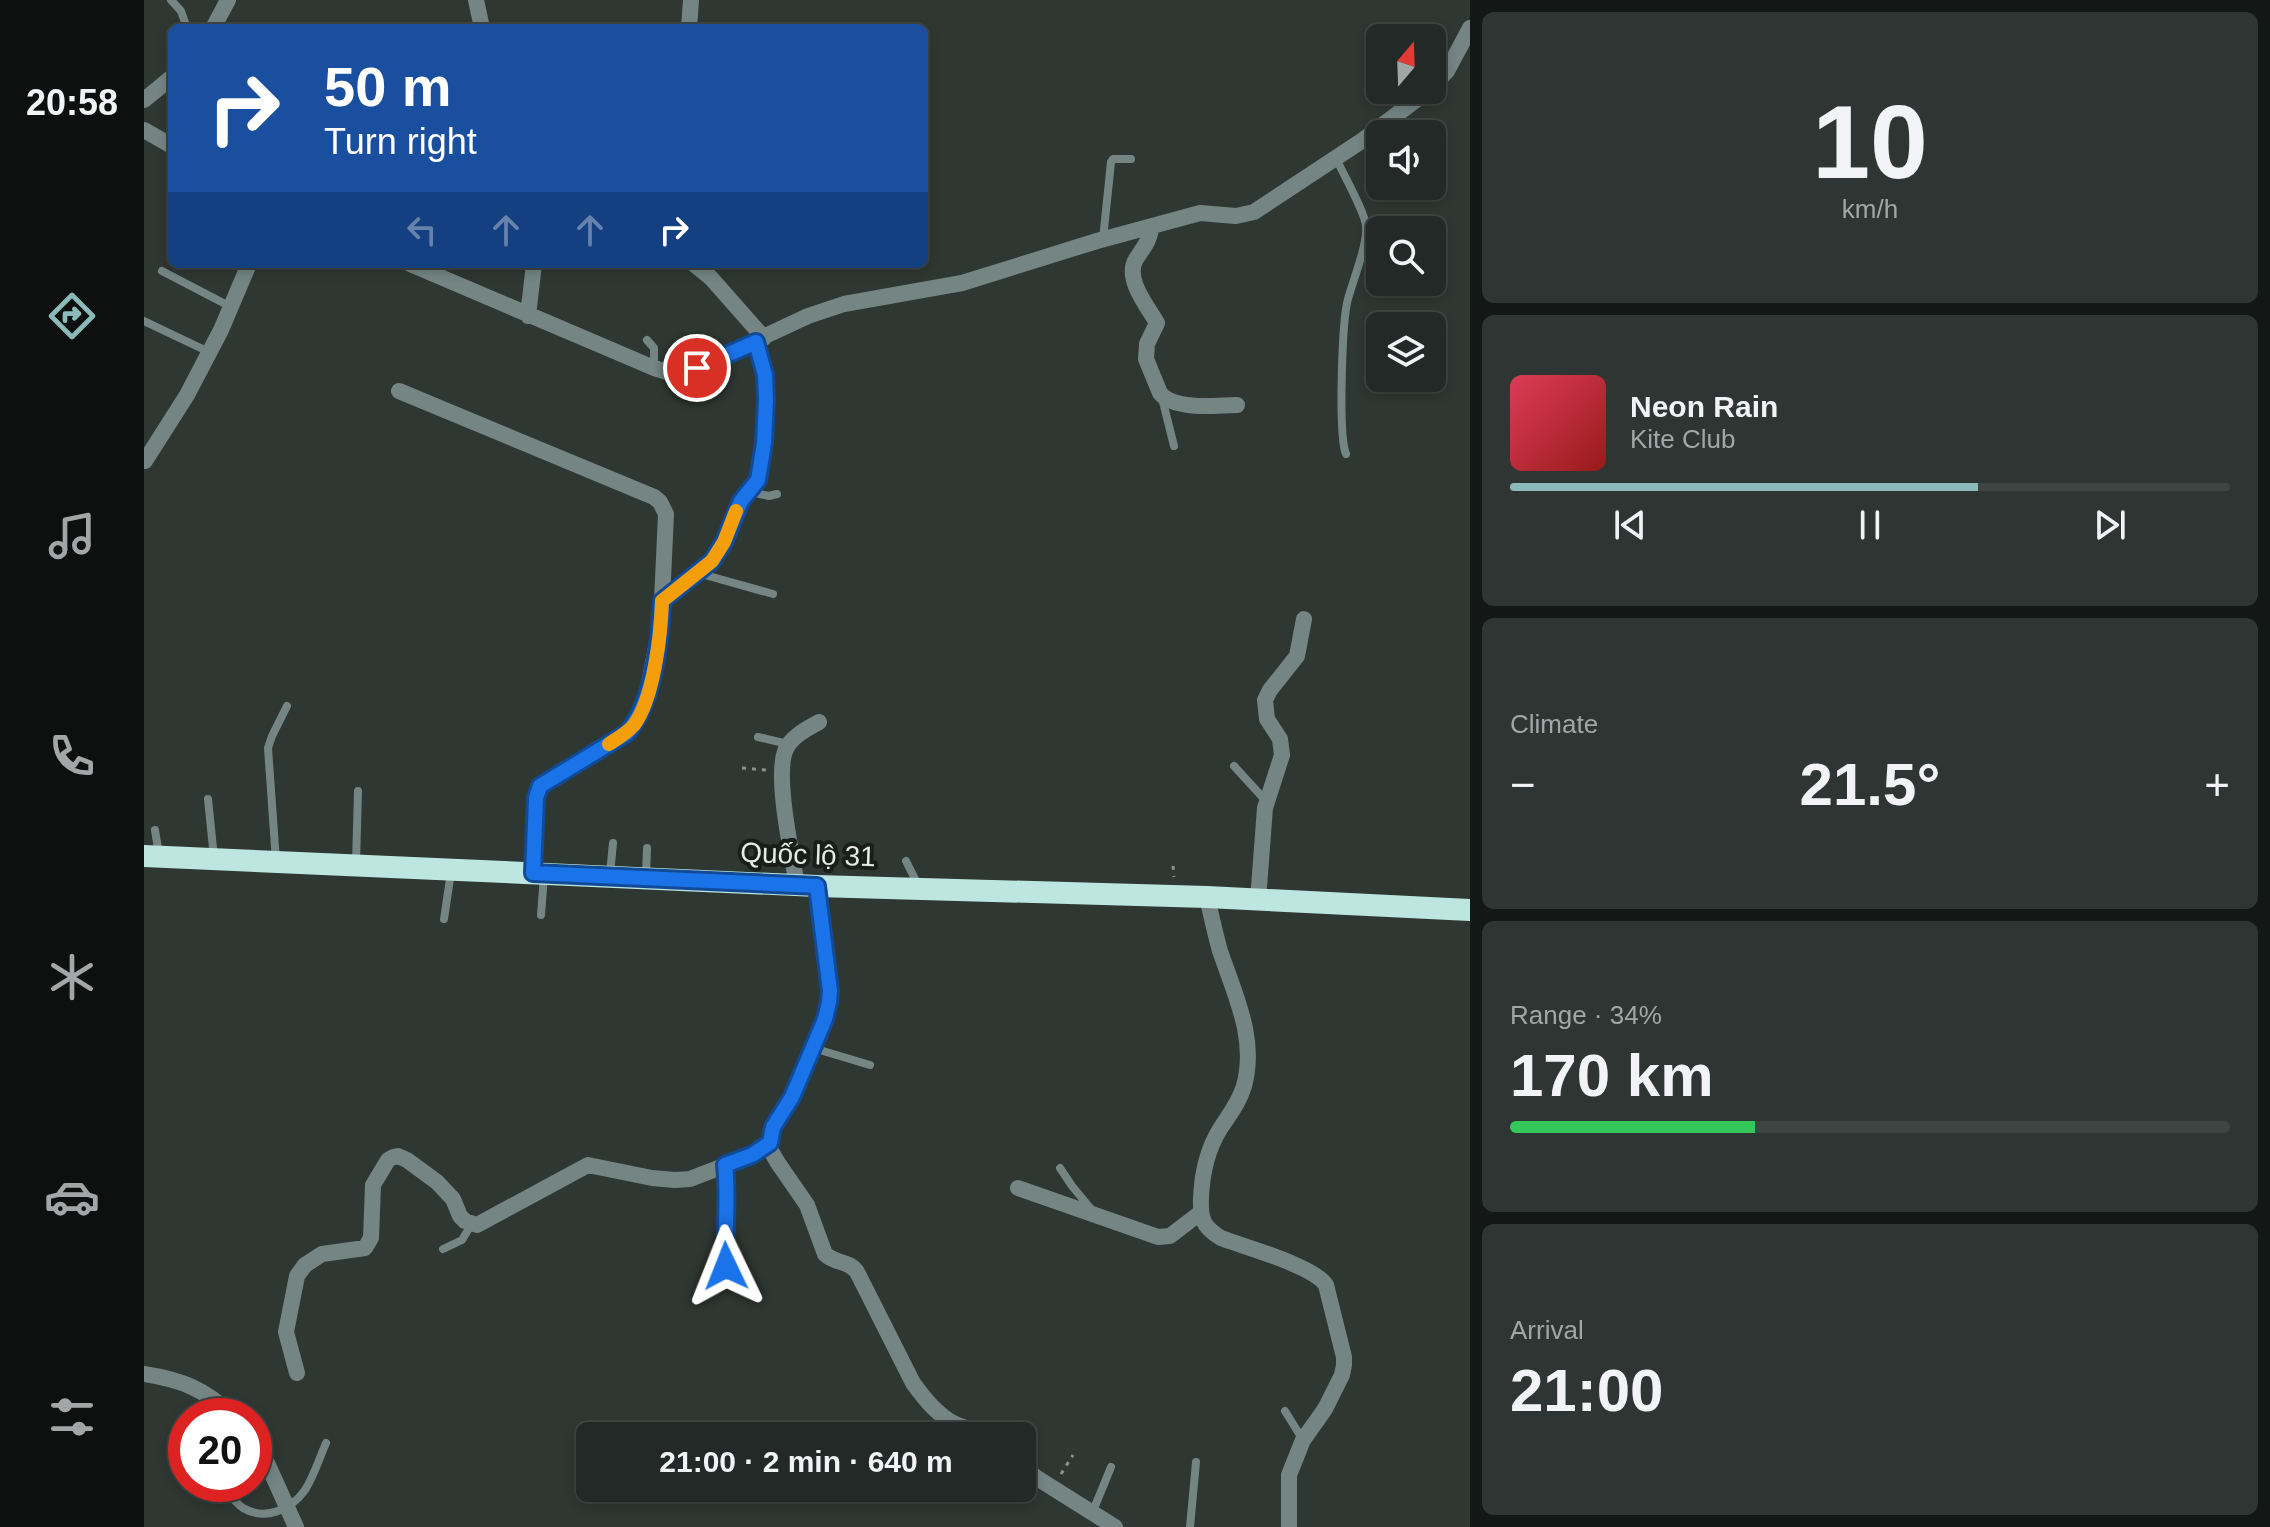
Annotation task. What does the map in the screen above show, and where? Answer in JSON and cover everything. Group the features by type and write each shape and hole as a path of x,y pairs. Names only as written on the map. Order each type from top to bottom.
{"highway":[{"name":"Quốc lộ 31","path":"151,856 1470,910"}],"street":[{"path":"215,24 228,0"},
{"path":"476,0 481,24"},
{"path":"689,24 691,0"},
{"path":"1446,72 1470,28"},
{"path":"144,100 168,80"},
{"path":"419,268 654,368 684,374 827,309 962,283 1103,239 1200,213 1236,216 1254,212 1410,104"},
{"path":"144,130 168,144"},
{"path":"1152,226 1149,241 1136,259 1133,273 1140,298 1157,323 1147,344 1146,359 1162,397 1201,407 1237,405"},
{"path":"145,461 187,395 247,268"},
{"path":"528,316 534,268"},
{"path":"662,601 718,553 738,507 758,480 764,443 766,400 760,340 711,278 699,268"},
{"path":"399,391 654,497 666,514 661,622 650,688 639,718 627,733 540,786 537,792 538,873"},
{"path":"1258,900 1267,802 1282,755 1280,739 1267,719 1265,700 1297,656 1304,619"},
{"path":"819,722 800,733 786,749 782,772 784,799 830,991 825,1019 813,1048 792,1097 773,1127 771,1151 807,1205 825,1254 830,1259 853,1266 913,1383 923,1397 952,1422"},
{"path":"1207,897 1249,1048 1248,1066 1238,1102 1219,1130 1208,1155 1201,1184 1200,1213 1210,1231 1221,1238 1317,1275 1326,1285 1344,1357 1342,1375 1325,1409 1303,1440 1289,1475 1289,1527"},
{"path":"297,1373 286,1332 297,1276 305,1265 322,1254 365,1248 371,1238 373,1185 388,1160 398,1156 437,1182 453,1199 460,1216 471,1225 482,1223 588,1165 652,1178 690,1179 752,1155 770,1143"},
{"path":"1018,1188 1165,1238 1200,1213"},
{"path":"144,1374 170,1378 213,1398"},
{"path":"272,1472 296,1527"},
{"path":"1036,1476 1115,1527"}],"lane":[{"path":"171,0 181,11 186,24"},
{"path":"1103,239 1111,162 1118,158 1131,159"},
{"path":"1336,158 1366,227 1346,303 1343,397 1346,454"},
{"path":"162,271 231,307"},
{"path":"144,321 209,352"},
{"path":"647,340 654,348 654,368"},
{"path":"1162,397 1174,446"},
{"path":"749,492 769,496 777,494"},
{"path":"698,572 773,594"},
{"path":"276,861 268,748 287,706"},
{"path":"758,737 790,745"},
{"path":"1234,766 1267,802"},
{"path":"355,864 358,791"},
{"path":"208,799 214,859"},
{"path":"151,856 155,830"},
{"path":"610,875 613,843"},
{"path":"646,877 647,848"},
{"path":"906,861 920,889"},
{"path":"444,919 452,869"},
{"path":"538,873 541,915"},
{"path":"813,1048 870,1065"},
{"path":"725,1165 728,1194 726,1285"},
{"path":"1060,1168 1094,1213"},
{"path":"443,1249 462,1240 471,1225"},
{"path":"1285,1411 1303,1440"},
{"path":"237,1502 246,1510 266,1515 287,1508 311,1480 326,1443"},
{"path":"1190,1527 1196,1462"},
{"path":"1093,1511 1111,1467"}],"path":[{"path":"742,768 782,772"},
{"path":"1053,1488 1073,1455"}],"slow traffic":[{"path":"609,744 627,733 645,704 661,622 662,601 712,561 724,542 736,511"}],"route":[{"path":"697,368 756,342 765,375 766,400 758,480 738,507 724,542 712,561 662,601 650,688 639,718 627,733 540,786 536,798 533,873 817,886 830,991 825,1019 788,1106 773,1127 770,1143 752,1155 725,1165 728,1194 726,1266"}]}
